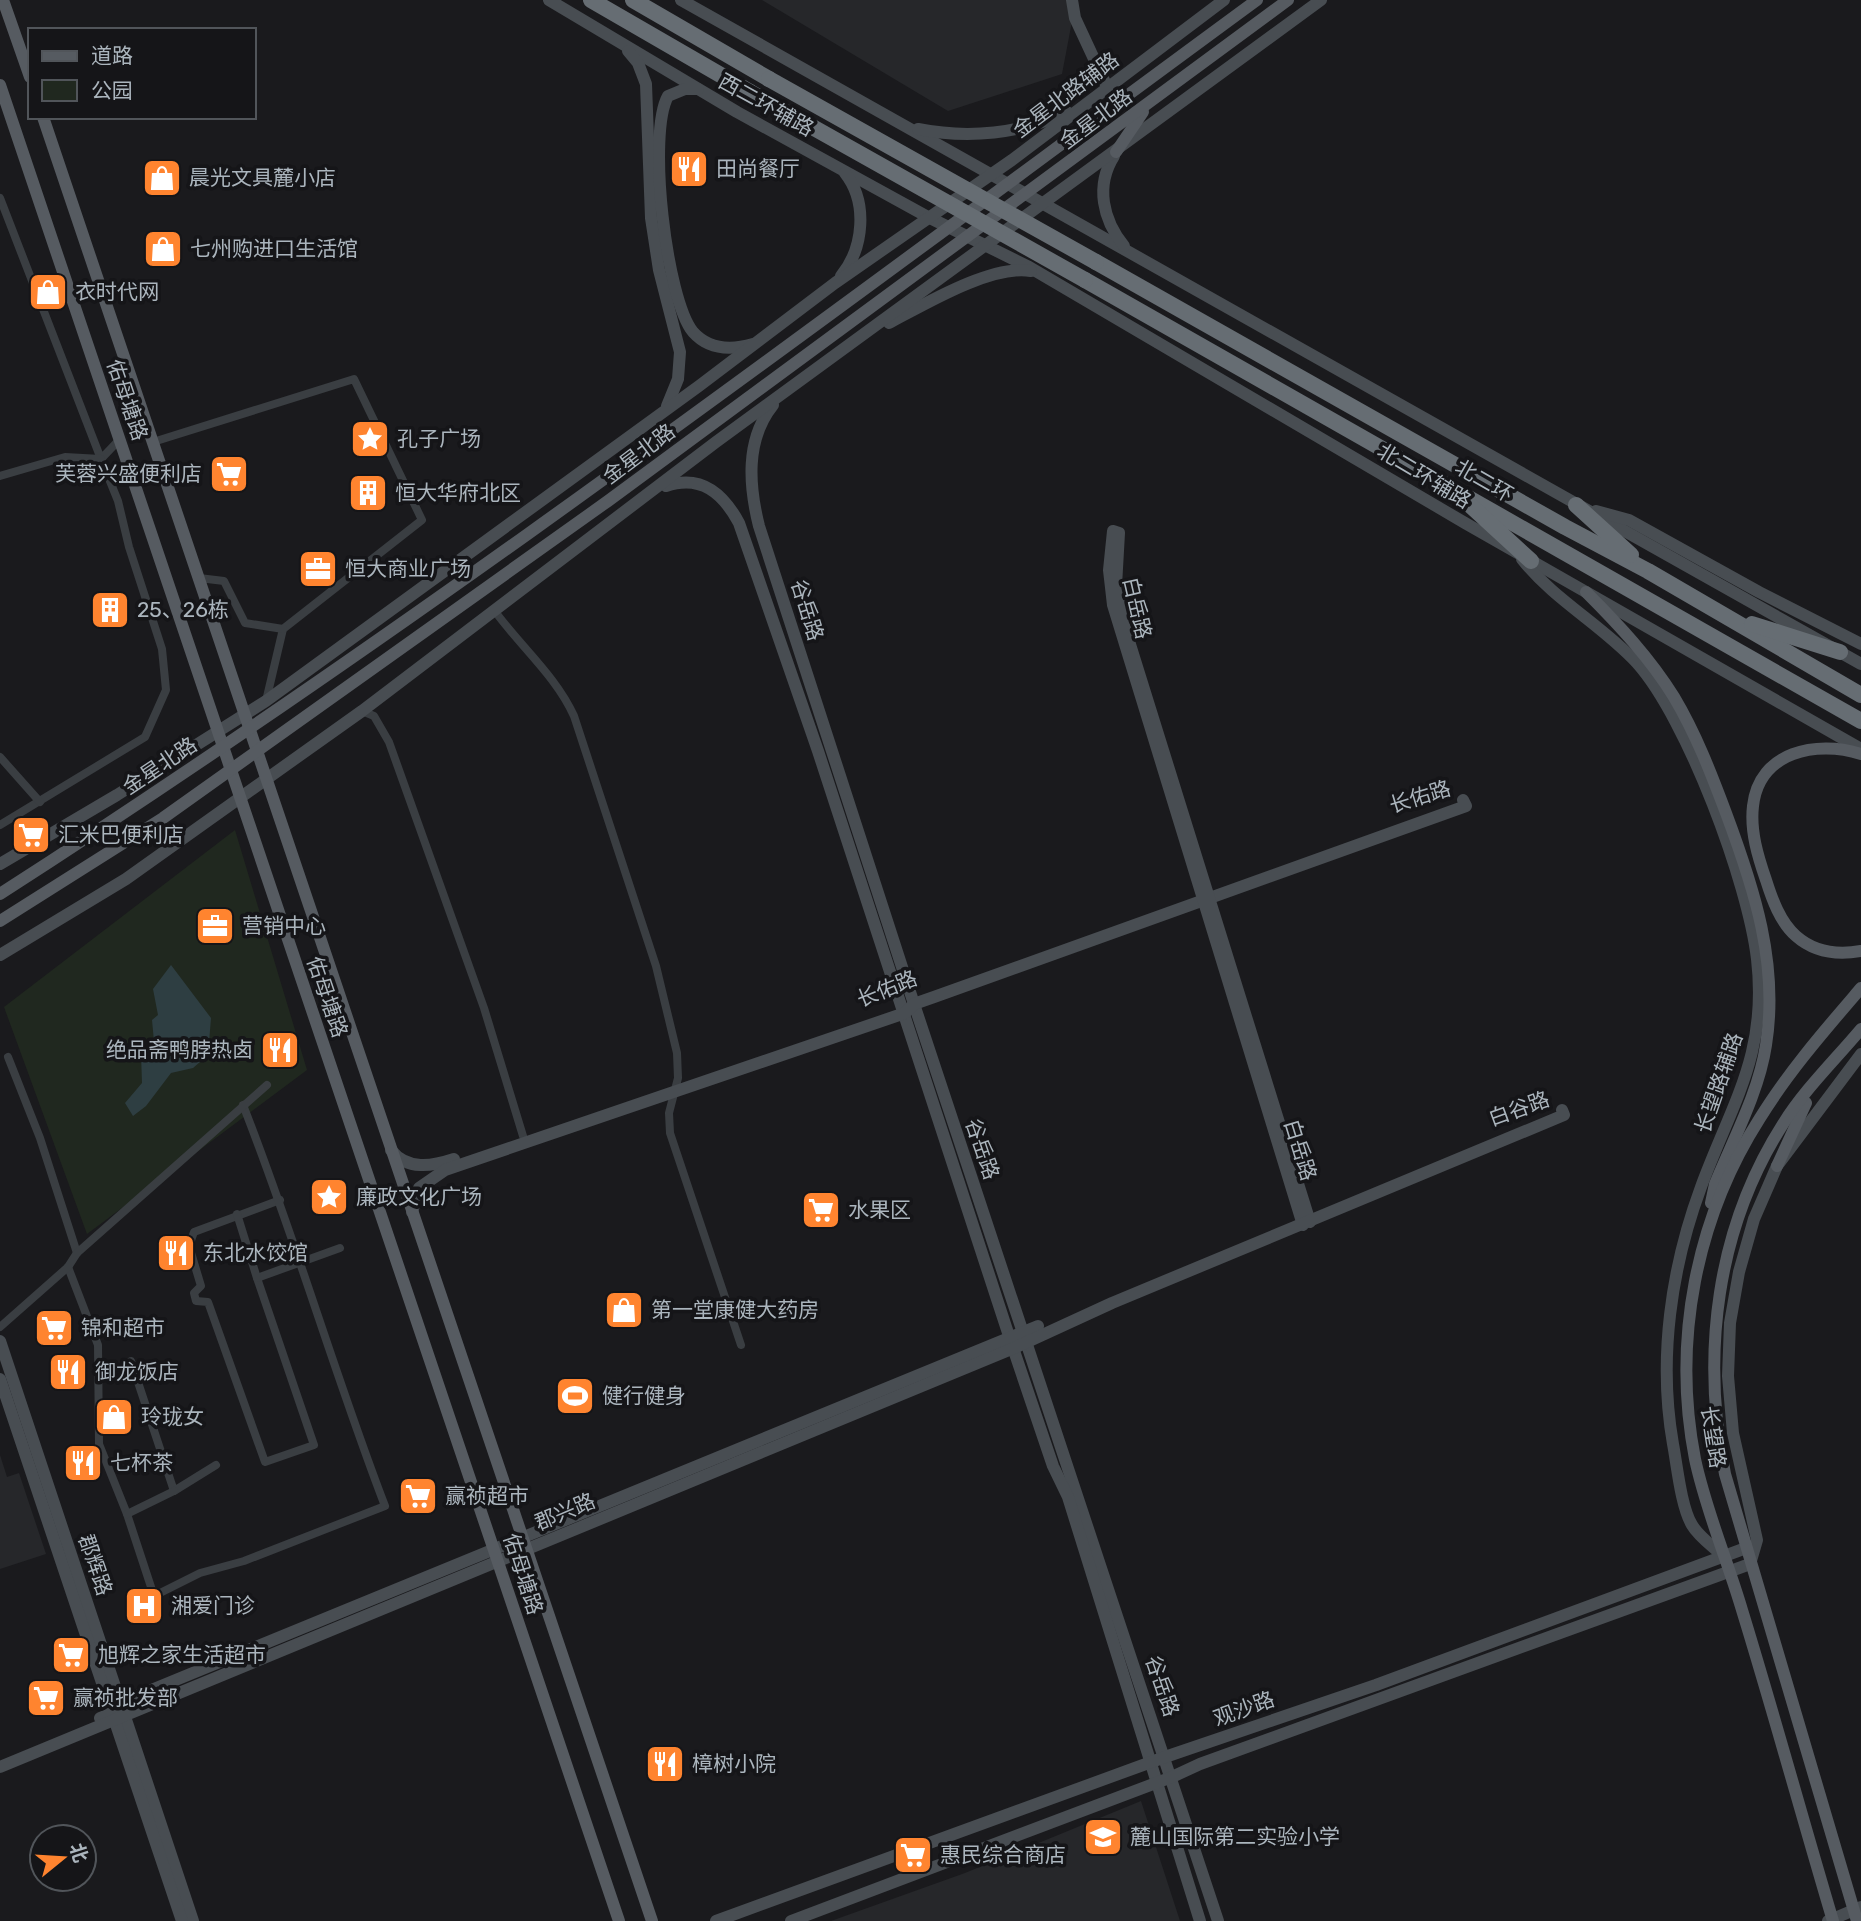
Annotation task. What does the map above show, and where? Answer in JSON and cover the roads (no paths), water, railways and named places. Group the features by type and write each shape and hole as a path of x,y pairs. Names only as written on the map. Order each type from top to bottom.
{"highway":[{"name":"北二环","path":"591,0 1861,721"},
{"name":"北二环","path":"633,0 1564,527 1648,571 1861,695"},
{"path":"1444,482 1524,557"},
{"path":"1576,505 1648,571"},
{"path":"1730,618 1840,652"}],"main road":[{"path":"4,0 28,72"},
{"name":"西二环辅路","path":"549,0 843,170 969,235"},
{"path":"681,0 1861,664"},
{"path":"900,124 943,132 1014,131 1045,123 1103,93 1074,18 1072,0"},
{"name":"金星北路辅路","path":"835,284 1103,93 1142,60 1224,0"},
{"name":"金星北路","path":"0,894 223,747 601,482 1256,0"},
{"name":"金星北路","path":"0,921 163,817 608,502 1288,0"},
{"path":"0,956 126,879 362,711 852,342 1321,0"},
{"path":"620,43 638,63 646,84 651,218 659,270 680,352 678,379 666,407"},
{"name":"佑母塘路","path":"0,85 619,1921"},
{"path":"699,89 675,91 663,106 659,166 671,267 687,321 694,333 705,341 728,349 760,342"},
{"path":"1126,249 1111,225 1103,202 1104,177 1116,152 1149,103"},
{"name":"佑母塘路","path":"44,119 652,1921"},
{"path":"0,864 265,701 666,407 760,342 835,284 852,260 858,240 857,196 843,170"},
{"name":"北二环辅路","path":"969,235 1039,272 1861,752"},
{"path":"852,342 918,308 989,277 1015,270 1039,272"},
{"name":"谷岳路","path":"786,391 768,410 757,436 751,471 752,501 908,1006 1025,1335 1218,1921"},
{"path":"653,492 680,482 702,484 724,497 739,523 908,1006 1012,1342 1053,1466 1068,1497 1200,1921"},
{"path":"1576,505 1629,520 1759,592 1861,643"},
{"name":"白岳路","path":"1206,897 1119,604 1115,569 1119,533 1113,531 1109,569 1113,605 1306,1220"},
{"name":"长望路辅路","path":"1524,557 1543,582 1638,665 1666,705 1686,743 1715,814 1752,932 1759,984 1755,1047 1687,1230 1676,1274 1668,1345 1672,1435 1688,1511 1692,1525 1723,1556"},
{"path":"1586,592 1648,659 1692,730 1748,874 1768,957 1769,1023 1760,1071 1715,1184 1702,1245"},
{"path":"1861,752 1824,747 1790,754 1770,769 1762,780 1753,804 1752,820 1760,864 1787,926 1796,936 1821,950 1834,953 1861,951"},
{"name":"长佑路","path":"412,1212 419,1188 440,1172 908,1006 1463,800 1466,806 1206,897"},
{"name":"长望路","path":"1831,1920 1777,1724 1703,1491 1689,1420 1688,1341 1692,1293 1702,1245 1716,1202 1760,1118 1800,1062 1861,988"},
{"name":"长望路","path":"1857,1912 1750,1564 1726,1474 1714,1406 1713,1348 1719,1298 1736,1225 1761,1163 1784,1121 1861,1030"},
{"path":"1777,1166 1861,1054"},
{"path":"1750,1564 1757,1540 1733,1433 1728,1349 1734,1298 1746,1243 1763,1193 1814,1087"},
{"name":"长佑路","path":"391,1150 405,1162 428,1165 675,1089"},
{"name":"白谷路","path":"1025,1335 1564,1115 1562,1110 1306,1220"},
{"name":"郡兴路","path":"0,1767 111,1717 123,1709 1025,1335"},
{"name":"郡辉路","path":"0,1341 193,1921"},
{"name":"郡辉路","path":"0,1379 111,1717 182,1921"},
{"name":"观沙路","path":"716,1921 1165,1756 1376,1685 1746,1548"},
{"name":"观沙路","path":"791,1921 1157,1783 1200,1764 1750,1564"},
{"name":"郡兴路","path":"0,1759 111,1717"},
{"path":"1831,1920 1857,1912"}],"street":[{"path":"0,198 118,501 129,547 162,649 166,690 145,737 0,825"},
{"path":"153,442 354,379 422,520 283,629 265,701"},
{"path":"0,476 65,457 101,459 120,439"},
{"path":"199,578 224,581 245,623 283,629"},
{"path":"494,610 517,640 562,689 574,716 656,966 677,1054 675,1089 669,1113 670,1133 741,1345"},
{"path":"362,711 374,716 389,742 484,1008 523,1136"},
{"path":"0,757 40,802"},
{"path":"8,1057 40,1138 77,1254"},
{"path":"0,1327 68,1267 77,1254 267,1085"},
{"path":"68,1267 98,1345 99,1444 127,1514 154,1596 200,1573 255,1557 385,1506 356,1429 280,1200 243,1105"},
{"path":"237,1214 314,1445 265,1462 208,1302 196,1301 194,1293 201,1286 189,1246 194,1232 237,1214 280,1200"},
{"path":"257,1278 340,1248"},
{"path":"131,1361 174,1491"},
{"path":"127,1514 174,1491 216,1465"}],"place":[{"name":"田尚餐厅","path":"689,169"},
{"name":"晨光文具麓小店","path":"162,178"},
{"name":"七州购进口生活馆","path":"163,249"},
{"name":"衣时代网","path":"48,292"},
{"name":"孔子广场","path":"370,439"},
{"name":"芙蓉兴盛便利店","path":"229,474"},
{"name":"恒大华府北区","path":"368,493"},
{"name":"恒大商业广场","path":"318,569"},
{"name":"25、26栋","path":"110,610"},
{"name":"汇米巴便利店","path":"31,835"},
{"name":"营销中心","path":"215,926"},
{"name":"绝品斋鸭脖热卤","path":"280,1050"},
{"name":"廉政文化广场","path":"329,1197"},
{"name":"水果区","path":"821,1210"},
{"name":"东北水饺馆","path":"176,1253"},
{"name":"第一堂康健大药房","path":"624,1310"},
{"name":"锦和超市","path":"54,1328"},
{"name":"御龙饭店","path":"68,1372"},
{"name":"健行健身","path":"575,1396"},
{"name":"玲珑女","path":"114,1417"},
{"name":"七杯茶","path":"83,1463"},
{"name":"赢祯超市","path":"418,1496"},
{"name":"湘爱门诊","path":"144,1606"},
{"name":"旭辉之家生活超市","path":"71,1655"},
{"name":"赢祯批发部","path":"46,1698"},
{"name":"樟树小院","path":"665,1764"},
{"name":"麓山国际第二实验小学","path":"1103,1837"},
{"name":"惠民综合商店","path":"913,1855"}]}
